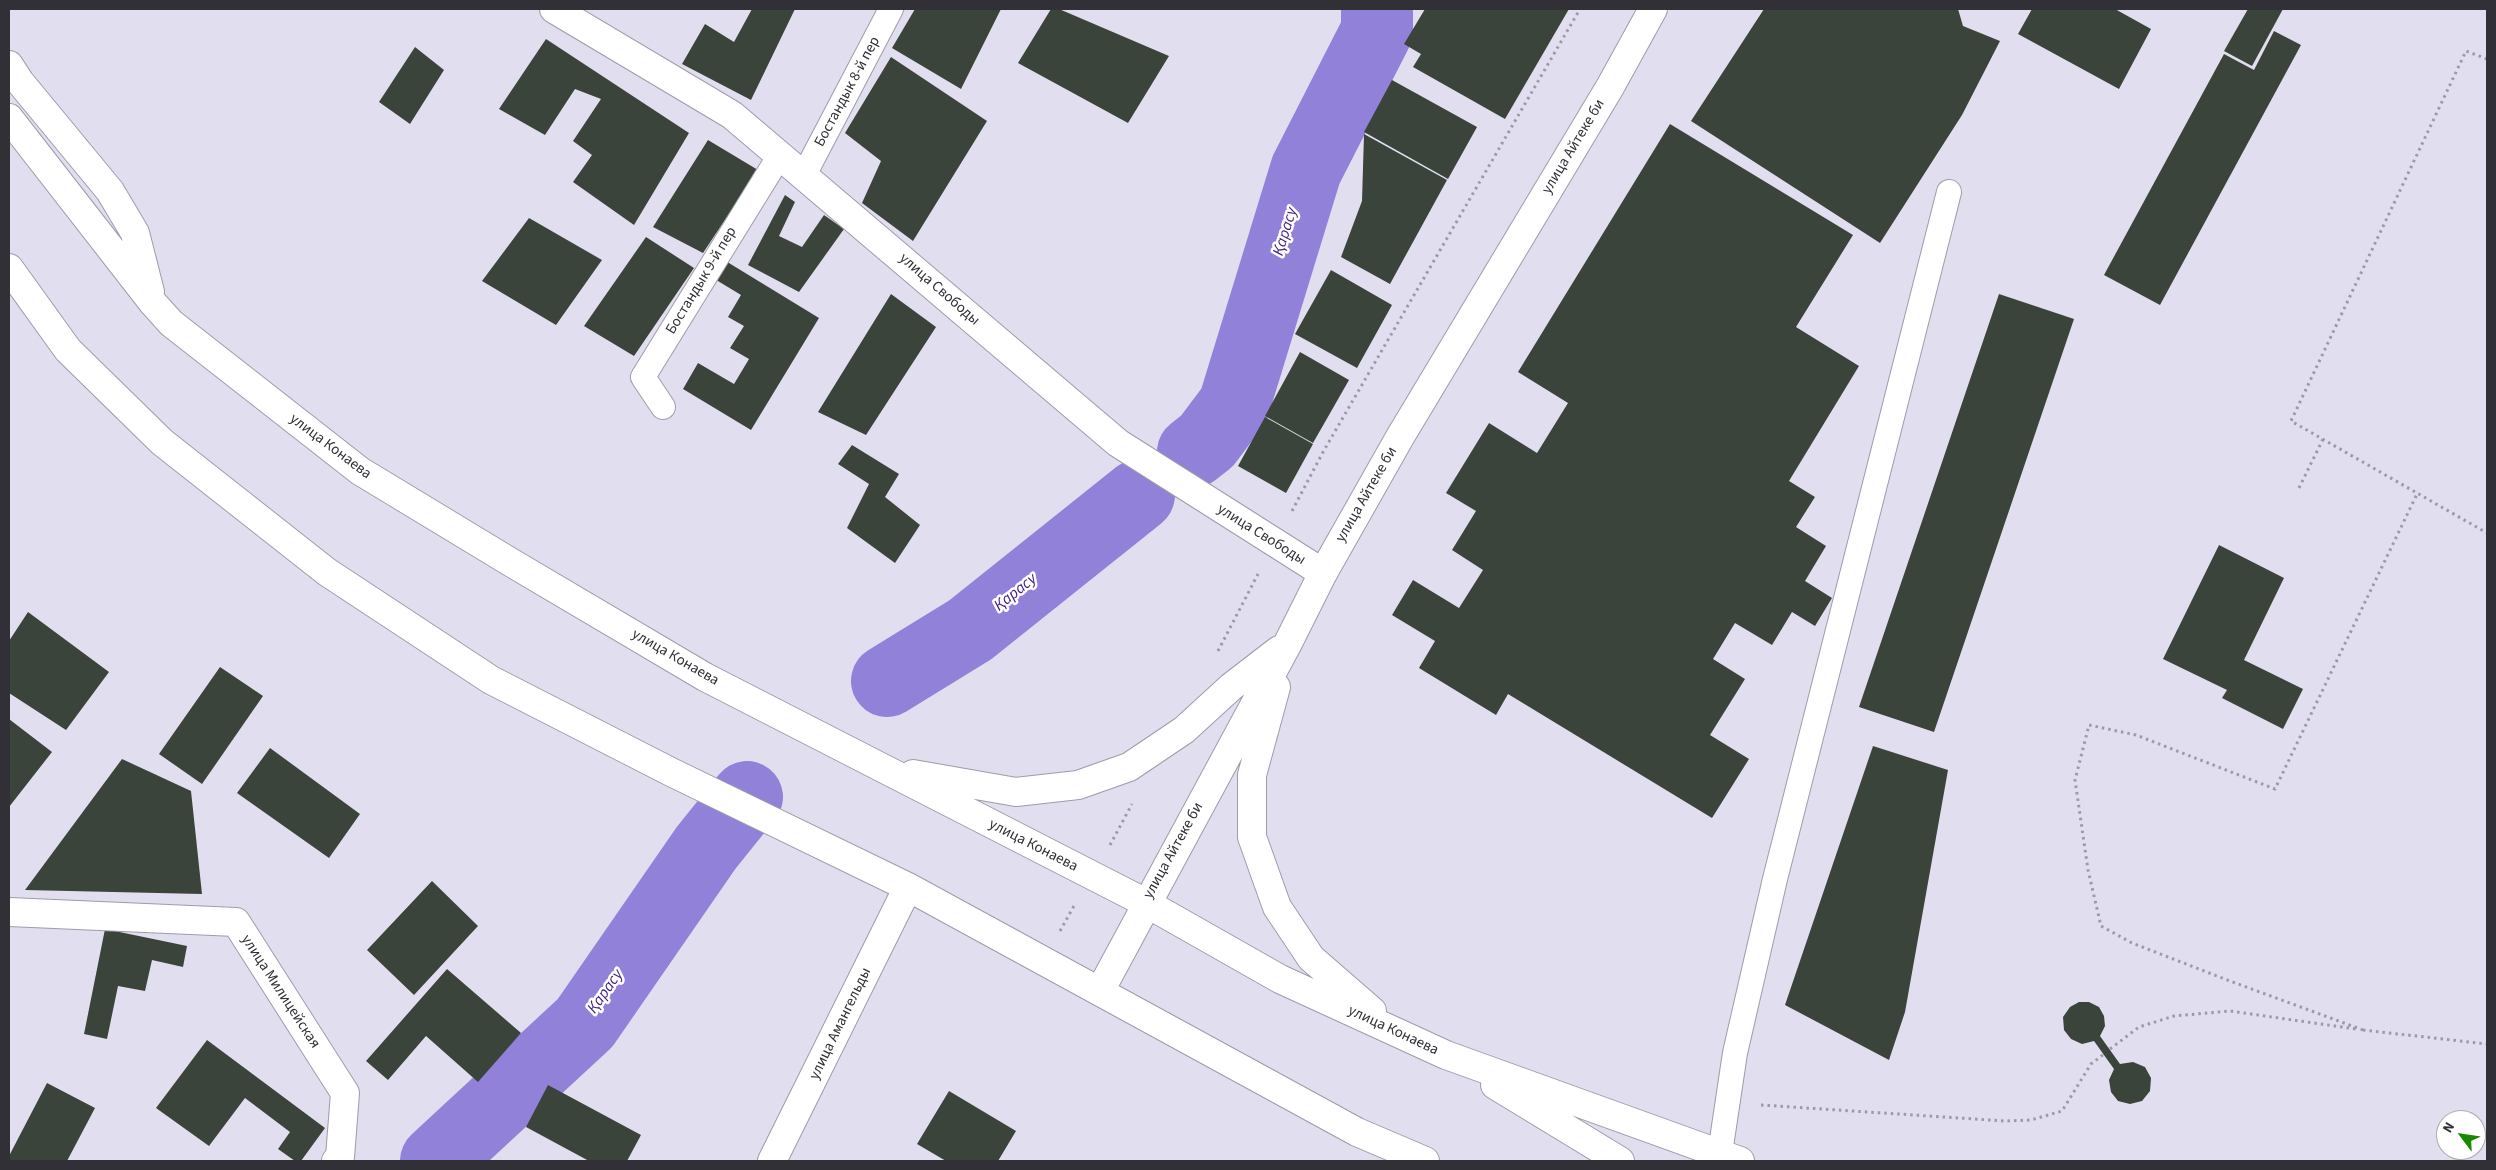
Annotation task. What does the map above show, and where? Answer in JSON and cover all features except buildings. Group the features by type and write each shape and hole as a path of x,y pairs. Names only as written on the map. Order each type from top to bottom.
{"main road":[{"name":"улица Свободы","path":"554,9 732,115 1118,443 1323,574"},
{"name":"улица Айтеке би","path":"1100,991 1288,643 1323,574 1400,437 1610,87 1653,9"},
{"path":"9,65 20,82 110,191 135,233 153,303"},
{"name":"улица Конаева","path":"9,118 153,303 171,323 360,472 705,677 1146,903 1280,979 1446,1055 1730,1157"},
{"path":"9,268 68,350 162,442 327,572 491,680 671,772 908,886 1357,1132 1406,1161"},
{"path":"882,768 1016,792 1078,785 1129,767 1184,730 1231,687 1288,643"},
{"path":"1288,643 1252,775 1252,837 1277,906 1311,958 1396,1032"},
{"name":"улица Амангельды","path":"772,1161 908,886"},
{"name":"улица Милицейская","path":"9,912 236,922 345,1092 340,1160"},
{"name":"улица Конаева","path":"1446,1055 1620,1161"},
{"path":"1357,1132 1425,1161"}],"lane":[{"name":"Бостандык 8-й пер","path":"804,175 891,9"},
{"name":"Бостандык 9-й пер","path":"663,407 643,377 780,155"},
{"path":"1730,1157 1728,1103 1735,1053 1775,879 1949,192"}],"path":[{"path":"1217,654 1323,452 1580,9"},
{"path":"2487,59 2466,51 2291,421 2487,533"},
{"path":"2299,488 2324,439"},
{"path":"2363,1030 2186,964 2132,942 2101,926 2088,870 2075,780 2089,725 2136,735 2275,788 2418,492"},
{"path":"1043,960 1133,802"},
{"path":"2110,1049 2139,1027 2174,1016 2230,1011 2363,1030 2487,1044"},
{"path":"1728,1103 2005,1121 2031,1120 2062,1111 2091,1064 2104,1054"}],"waterway":[{"name":"Қарасу","path":"1193,452 1207,441 1234,405 1306,170 1377,31 1377,9"},
{"name":"Қарасу","path":"887,681 970,630 1139,495"},
{"name":"Қарасу","path":"436,1161 585,1023 706,848 747,797"}]}
